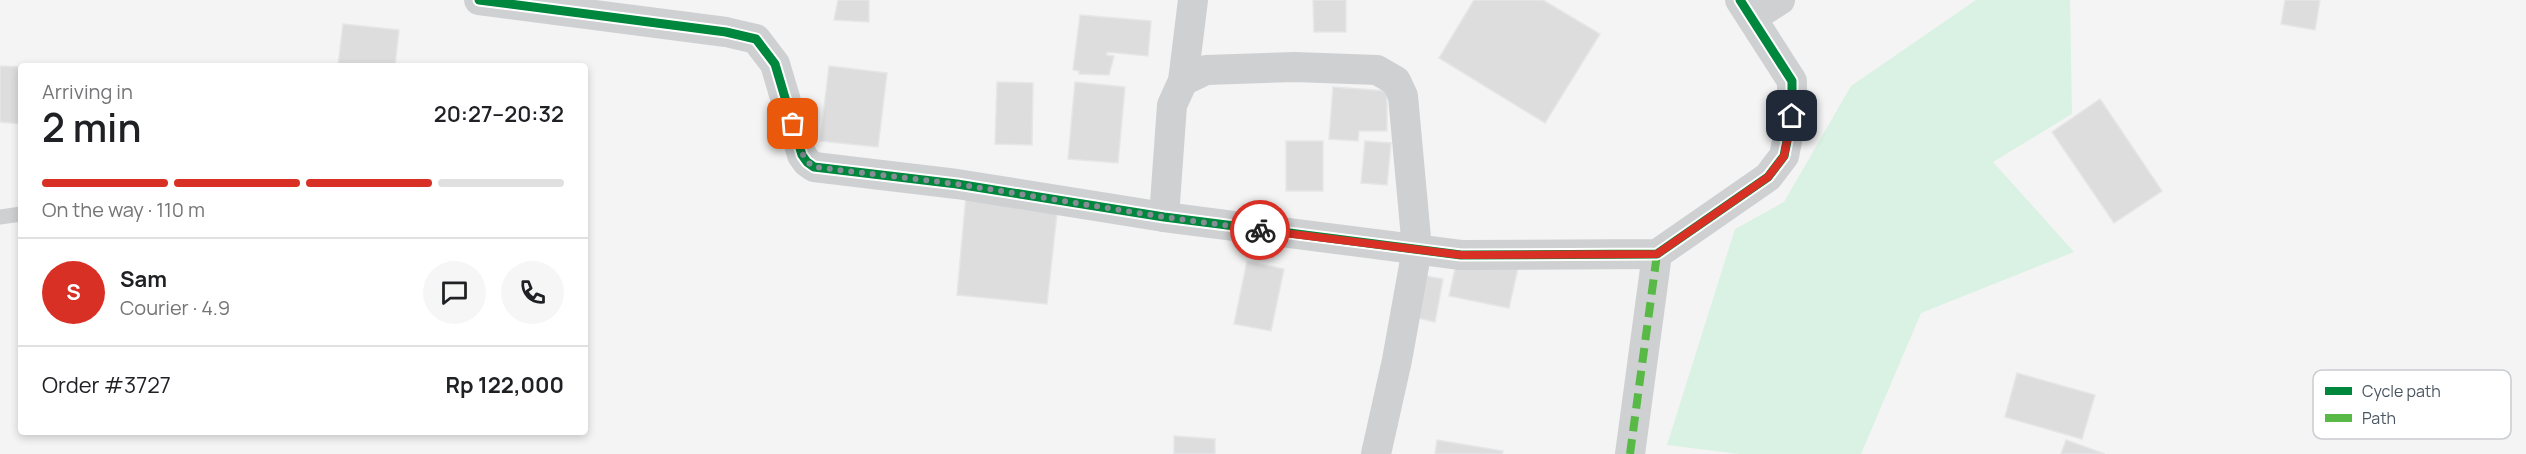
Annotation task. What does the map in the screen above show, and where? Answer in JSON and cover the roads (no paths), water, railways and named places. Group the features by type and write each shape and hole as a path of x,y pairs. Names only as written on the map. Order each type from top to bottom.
{"street":[{"path":"479,0 515,2 726,32 756,39 775,64 802,155 814,167 957,184 1164,217 1461,255 1657,254 1768,177 1784,156 1792,116 1792,81 1746,9 1780,0"},
{"path":"1164,217 1172,105 1183,81 1193,0"},
{"path":"1183,81 1206,70 1295,67 1377,70 1396,81 1403,96 1417,249 1398,360 1376,454"},
{"path":"1630,454 1657,254"}],"lane":[{"path":"0,217 18,214"}]}
